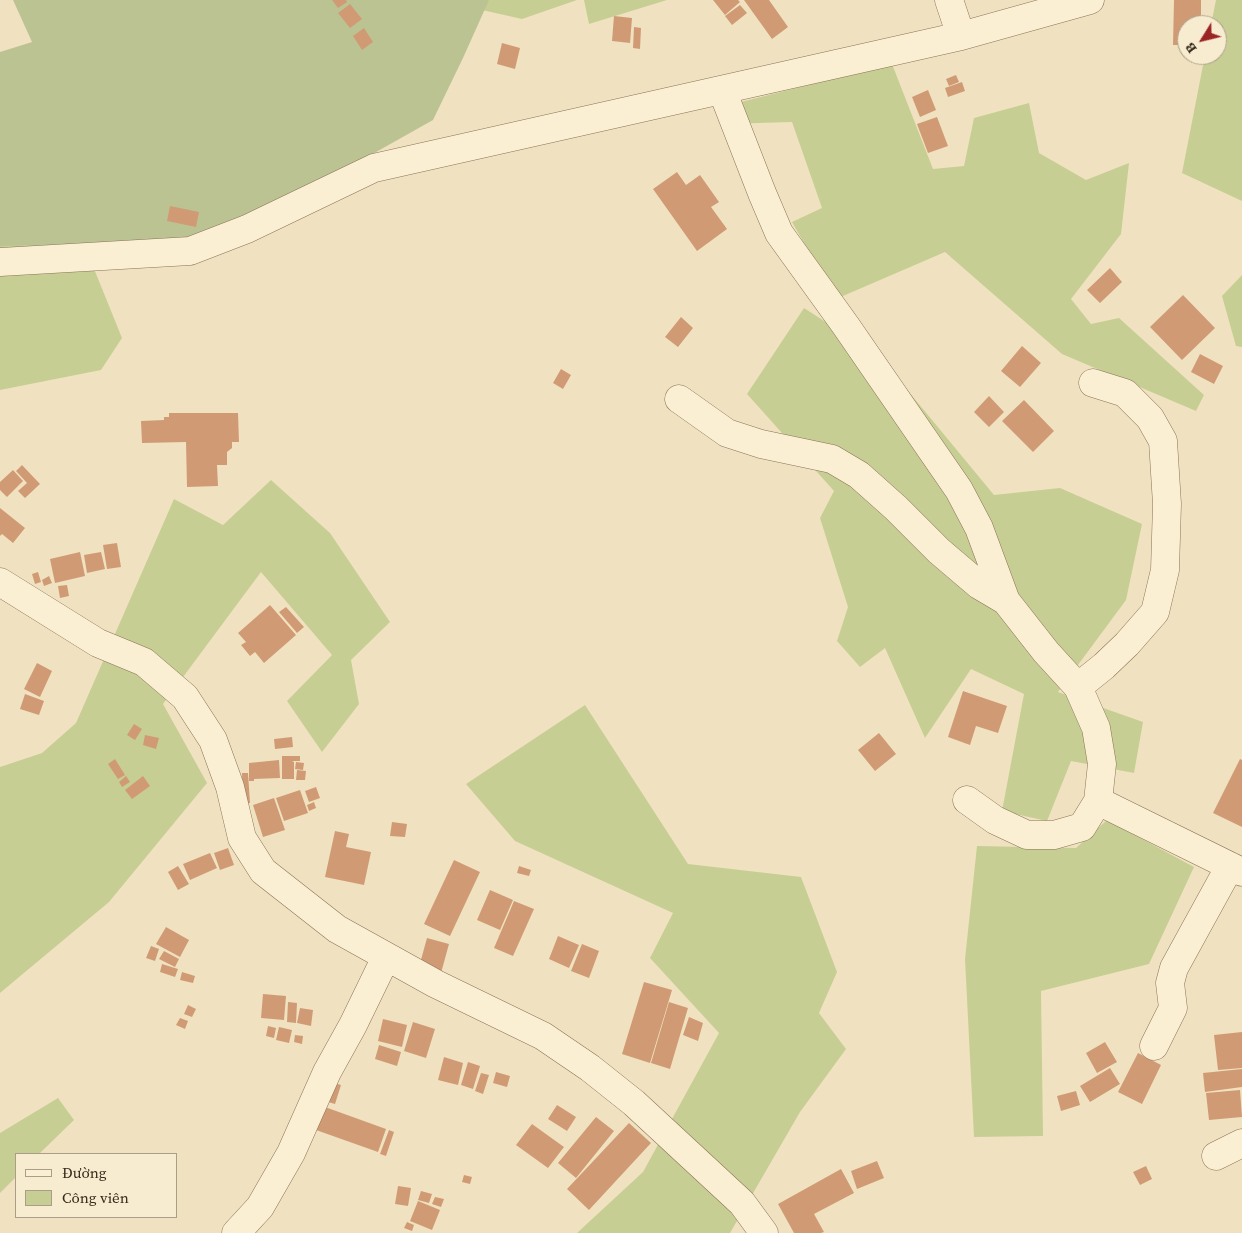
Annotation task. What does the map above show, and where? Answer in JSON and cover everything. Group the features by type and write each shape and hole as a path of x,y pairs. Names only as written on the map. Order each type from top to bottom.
{"street":[{"path":"949,0 961,36"},
{"path":"0,262 190,251 247,229 374,168 961,36 1013,11 1090,0"},
{"path":"722,90 762,193 780,233 852,333 959,490 979,528 1006,601 1046,652 1078,687 1096,728 1102,764 1098,801 1082,827 1054,835 1027,835 995,820 967,800"},
{"path":"1078,687 1127,644 1155,612 1165,570 1167,504 1163,441 1150,418 1125,393 1092,383"},
{"path":"679,399 727,433 761,444 832,459 859,475 896,508 939,551 979,585 1006,601"},
{"path":"0,582 98,643 144,662 185,698 213,740 230,787 242,838 263,871 337,929 436,984 543,1036 590,1068 634,1103 742,1203 764,1233"},
{"path":"1098,801 1236,869 1174,968 1170,983 1173,1008 1154,1046"},
{"path":"236,1233 260,1207 291,1154 327,1072 353,1025 386,957"},
{"path":"1216,1156 1242,1143"}],"green space":[{"path":"13,0 489,0 433,120 227,236 147,242 0,246 0,52 32,42"},
{"path":"483,0 577,0 522,19 482,10"},
{"path":"584,0 667,0 589,24"},
{"path":"1216,0 1242,0 1242,201 1182,173 1203,65 1227,65 1227,15 1213,15"},
{"path":"0,53 46,150 122,338 101,370 0,390"},
{"path":"892,64 933,169 964,166 974,118 1029,103 1039,153 1086,180 1129,163 1121,234 1071,299 1091,324 1119,318 1204,395 1196,411 1062,354 945,252 836,299 792,222 822,208 792,122 724,124 717,108"},
{"path":"1242,275 1242,347 1236,346 1222,296"},
{"path":"804,308 880,357 994,495 1060,488 1142,524 1126,600 1058,692 1143,722 1134,773 1071,761 1047,821 1002,811 1024,694 971,669 925,738 885,648 860,667 837,641 848,607 820,518 834,491 747,394"},
{"path":"271,480 330,533 390,622 351,660 359,704 322,752 287,701 332,655 261,572 163,704 207,783 109,902 0,993 0,767 42,753 76,723 174,499 223,525"},
{"path":"585,705 688,864 801,877 837,972 819,1013 846,1049 800,1112 730,1233 577,1233 643,1172 719,1033 650,958 673,913 515,841 466,784"},
{"path":"1107,820 1194,867 1149,964 1041,991 1043,1136 974,1137 965,959 977,846 1076,848"},
{"path":"58,1098 74,1120 40,1153 15,1153 15,1178 0,1193 0,1133"}],"building":[{"path":"332,0 346,0 347,2 338,8"},
{"path":"713,0 738,0 740,2 725,15"},
{"path":"744,0 769,0 788,27 772,39"},
{"path":"1174,0 1201,0 1201,15 1177,15 1177,45 1173,45"},
{"path":"350,4 362,19 350,28 338,13"},
{"path":"740,5 747,13 732,25 725,16"},
{"path":"614,16 632,18 630,43 612,41"},
{"path":"634,27 641,28 640,49 633,48"},
{"path":"364,28 373,42 362,50 353,36"},
{"path":"502,43 520,48 515,69 497,64"},
{"path":"956,75 959,82 949,86 946,79"},
{"path":"962,82 965,91 948,97 945,88"},
{"path":"928,90 936,110 920,117 912,97"},
{"path":"937,117 948,146 928,153 917,124"},
{"path":"677,172 686,185 700,175 719,202 711,207 727,229 697,251 653,189"},
{"path":"170,206 199,212 196,227 167,221"},
{"path":"1110,268 1122,282 1100,303 1087,290"},
{"path":"1183,295 1215,328 1182,360 1150,327"},
{"path":"681,317 693,328 678,347 665,337"},
{"path":"1022,346 1041,363 1020,387 1001,371"},
{"path":"1200,354 1223,366 1214,384 1191,372"},
{"path":"561,369 571,375 563,389 553,383"},
{"path":"989,396 1004,412 989,427 974,412"},
{"path":"1024,400 1054,431 1033,452 1002,421"},
{"path":"169,413 238,413 239,442 232,442 232,448 227,452 227,465 217,465 218,486 187,487 186,442 142,443 141,421 164,420 164,417 169,417"},
{"path":"22,465 40,484 25,498 18,491 27,483 16,471"},
{"path":"13,470 23,481 7,497 0,490 0,482"},
{"path":"0,508 25,528 13,543 2,534 0,536"},
{"path":"117,543 121,567 107,569 103,545"},
{"path":"80,552 85,576 55,583 50,559"},
{"path":"101,552 105,569 87,573 84,555"},
{"path":"38,572 41,582 35,584 32,574"},
{"path":"49,576 52,583 44,586 42,580"},
{"path":"67,585 69,596 60,598 58,586"},
{"path":"270,605 296,635 264,663 255,652 250,656 241,645 246,642 238,633"},
{"path":"286,607 304,627 297,633 279,612"},
{"path":"37,663 52,671 40,697 24,689"},
{"path":"963,691 1007,706 998,733 976,726 970,745 948,737"},
{"path":"25,694 44,701 39,715 20,709"},
{"path":"134,724 142,729 135,740 127,735"},
{"path":"879,733 896,754 875,771 858,750"},
{"path":"145,735 159,738 156,749 143,745"},
{"path":"292,737 293,747 275,749 274,739"},
{"path":"282,756 300,756 300,761 292,761 294,762 294,779 282,779"},
{"path":"115,759 125,775 118,779 108,764"},
{"path":"1240,759 1242,760 1242,827 1213,813"},
{"path":"279,760 280,778 254,779 254,781 249,781 249,763"},
{"path":"296,762 304,763 303,770 295,769"},
{"path":"297,770 306,771 305,780 296,780"},
{"path":"242,773 248,773 250,803 243,803"},
{"path":"126,776 130,782 122,787 119,782"},
{"path":"143,776 150,786 132,799 125,790"},
{"path":"316,787 320,798 309,802 305,791"},
{"path":"300,790 308,813 284,821 276,798"},
{"path":"274,798 285,830 263,837 253,805"},
{"path":"314,802 316,808 309,811 307,805"},
{"path":"392,822 407,824 405,837 390,836"},
{"path":"335,831 349,834 346,847 371,852 364,885 325,877"},
{"path":"228,848 234,865 220,870 214,853"},
{"path":"210,853 217,868 190,880 183,864"},
{"path":"454,860 480,872 450,936 424,924"},
{"path":"178,866 189,884 178,890 168,872"},
{"path":"519,866 531,870 529,876 517,873"},
{"path":"490,890 513,900 500,930 477,920"},
{"path":"514,901 534,909 513,956 494,948"},
{"path":"166,927 189,940 180,957 156,944"},
{"path":"558,936 579,945 569,968 549,959"},
{"path":"427,938 449,944 441,973 419,967"},
{"path":"582,944 599,951 589,978 571,971"},
{"path":"151,946 159,949 155,961 146,958"},
{"path":"164,951 179,959 175,967 159,959"},
{"path":"162,964 178,969 175,977 160,972"},
{"path":"182,972 195,976 193,983 180,980"},
{"path":"644,982 672,990 650,1063 622,1054"},
{"path":"263,994 286,996 284,1020 261,1018"},
{"path":"288,1002 297,1003 296,1023 287,1022"},
{"path":"669,1002 688,1008 670,1069 651,1063"},
{"path":"188,1005 196,1009 192,1017 184,1014"},
{"path":"300,1008 313,1010 311,1026 297,1023"},
{"path":"689,1017 703,1023 698,1041 683,1035"},
{"path":"180,1018 188,1021 185,1029 176,1025"},
{"path":"383,1019 407,1025 402,1047 378,1041"},
{"path":"413,1022 435,1029 426,1058 404,1051"},
{"path":"268,1026 276,1028 274,1038 266,1036"},
{"path":"279,1027 292,1030 289,1043 276,1040"},
{"path":"1242,1032 1242,1068 1218,1070 1214,1035"},
{"path":"295,1035 303,1036 302,1044 294,1042"},
{"path":"1105,1042 1117,1062 1097,1073 1086,1053"},
{"path":"379,1045 401,1052 397,1066 375,1059"},
{"path":"1138,1053 1161,1065 1142,1104 1118,1092"},
{"path":"444,1057 463,1063 458,1085 438,1080"},
{"path":"468,1062 480,1066 473,1089 461,1085"},
{"path":"1110,1068 1120,1084 1090,1102 1080,1086"},
{"path":"1242,1069 1242,1087 1205,1092 1203,1073"},
{"path":"496,1072 510,1076 507,1087 493,1083"},
{"path":"481,1073 489,1075 483,1094 475,1091"},
{"path":"331,1082 341,1085 335,1104 325,1101"},
{"path":"1240,1090 1242,1117 1209,1120 1206,1093"},
{"path":"1076,1091 1080,1105 1061,1111 1057,1096"},
{"path":"557,1105 576,1117 567,1131 548,1119"},
{"path":"325,1107 386,1129 378,1152 316,1130"},
{"path":"596,1117 614,1131 576,1178 558,1163"},
{"path":"629,1123 651,1143 589,1210 567,1189"},
{"path":"532,1124 564,1147 548,1168 516,1145"},
{"path":"389,1130 394,1132 386,1156 380,1154"},
{"path":"877,1161 884,1178 857,1189 851,1171"},
{"path":"1146,1166 1152,1179 1140,1185 1133,1172"},
{"path":"841,1169 854,1193 814,1214 824,1232 794,1233 778,1204"},
{"path":"464,1175 472,1177 470,1184 462,1182"},
{"path":"398,1186 411,1188 408,1206 395,1204"},
{"path":"421,1191 432,1194 429,1203 418,1200"},
{"path":"435,1197 444,1199 441,1207 432,1204"},
{"path":"418,1201 440,1210 432,1230 410,1221"},
{"path":"407,1222 414,1225 412,1231 404,1228"}]}
